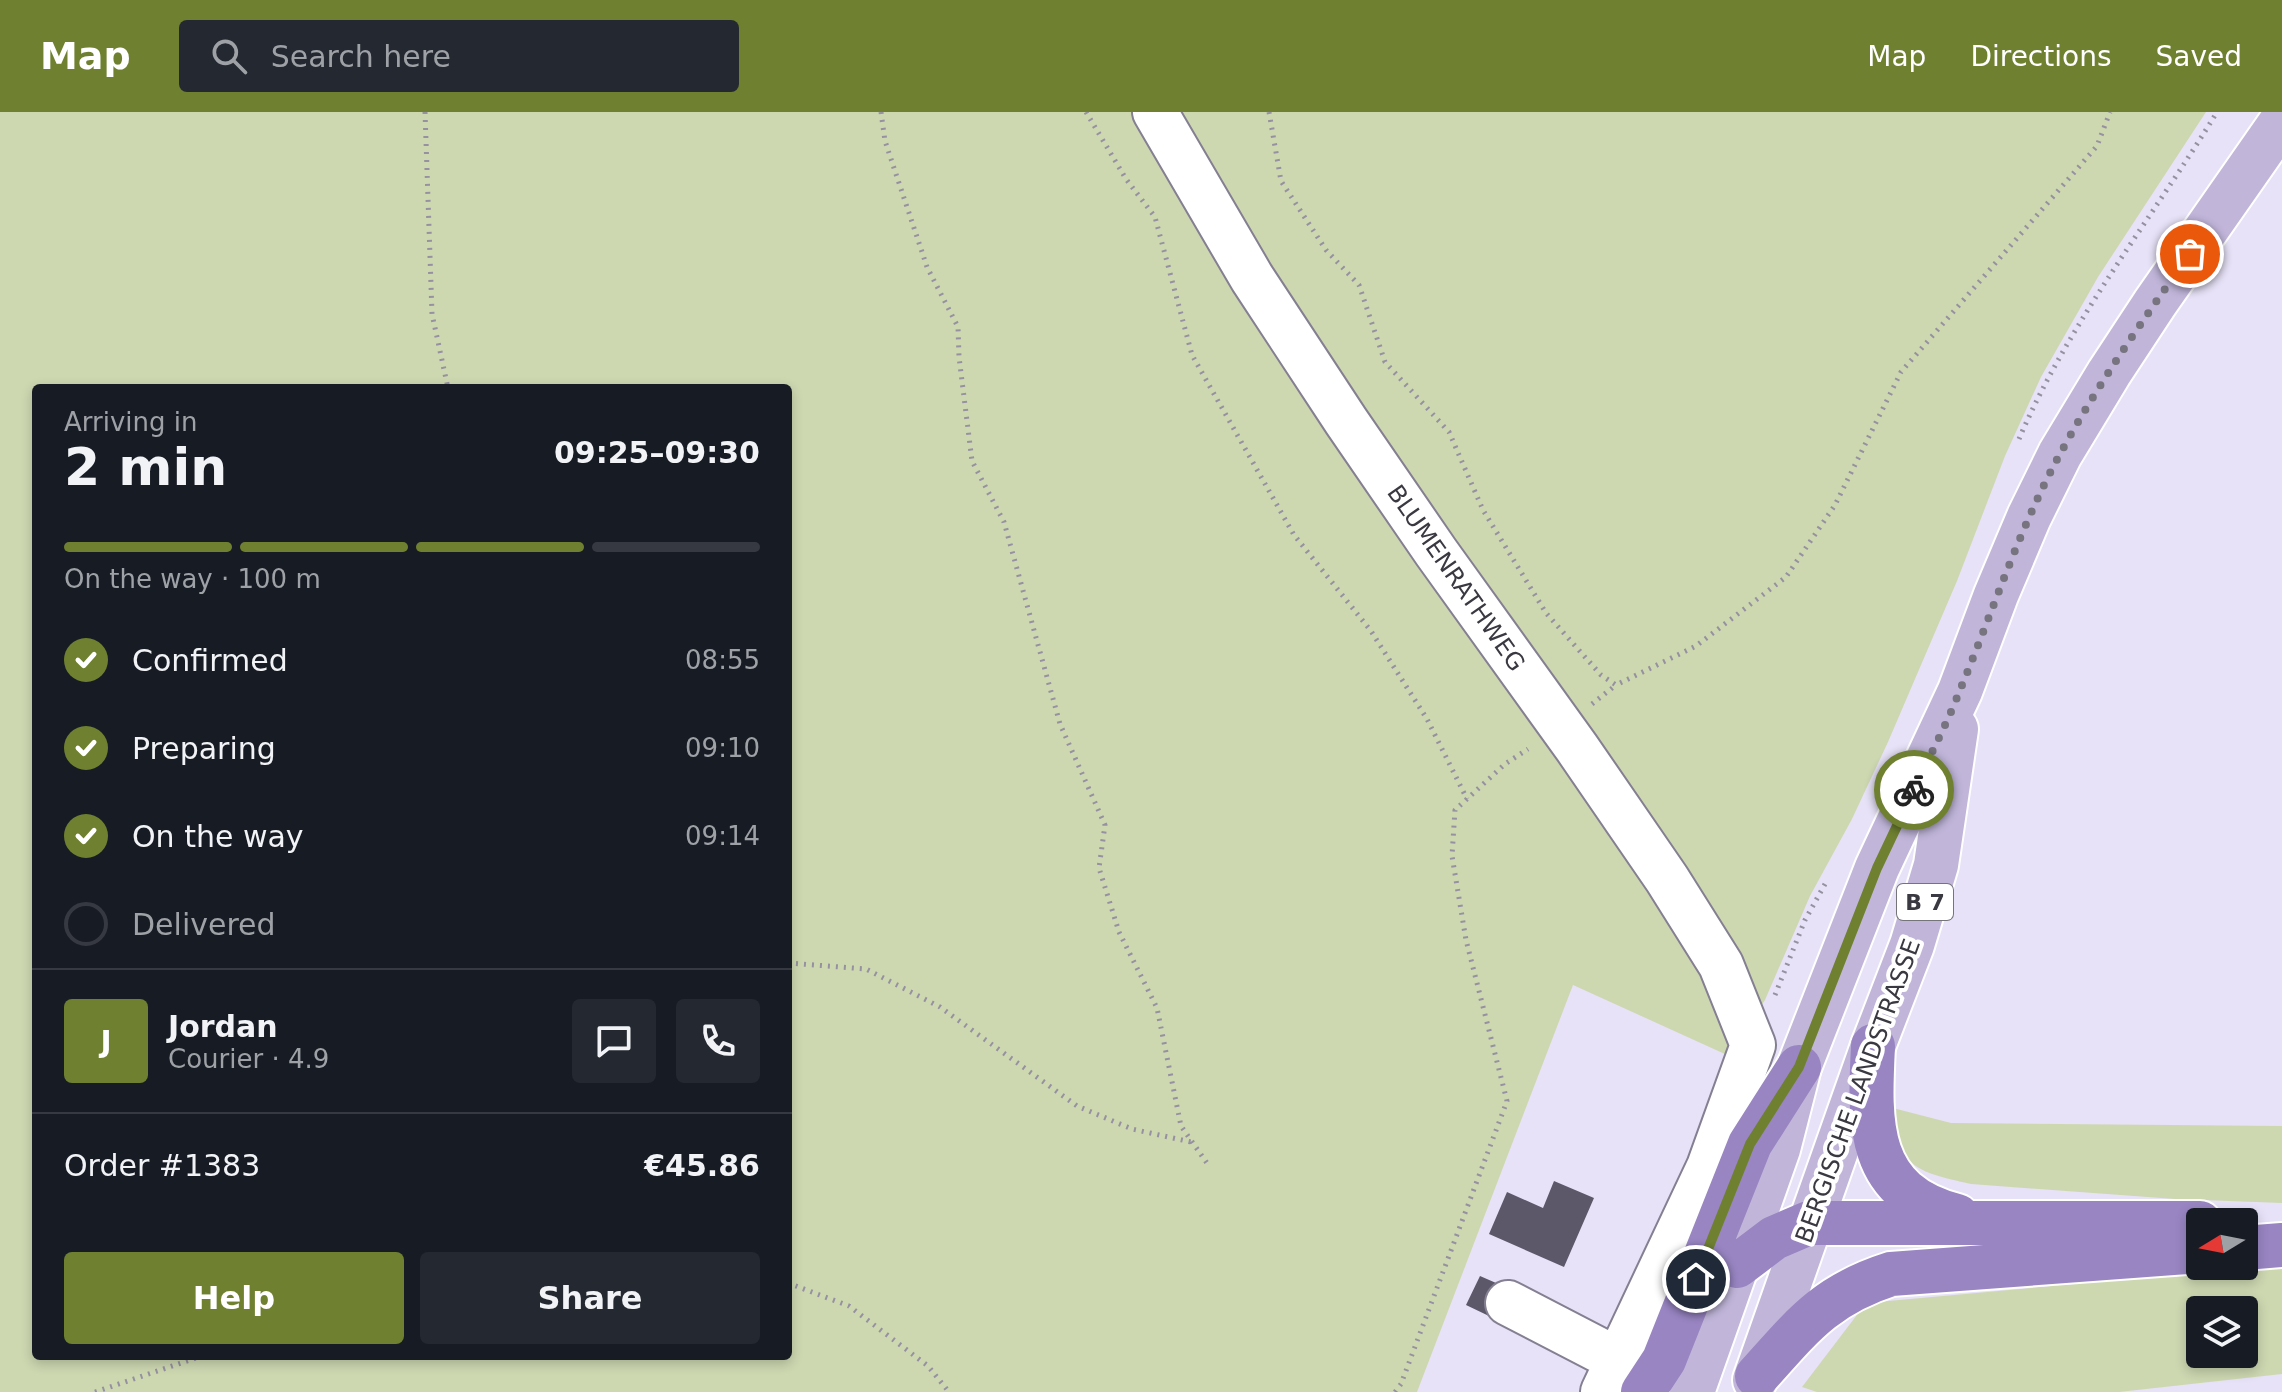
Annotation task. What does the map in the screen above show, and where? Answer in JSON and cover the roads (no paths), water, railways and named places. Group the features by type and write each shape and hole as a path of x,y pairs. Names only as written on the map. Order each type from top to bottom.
{"highway":[{"path":"1873,1046 1870,1105 1875,1135 1885,1163 1899,1186 1923,1206 1975,1221"},
{"path":"1621,1381 1664,1360 1750,1144 1799,1067"},
{"path":"1737,1266 1774,1238 1809,1223 2186,1223"},
{"path":"2258,1223 2282,1223"},
{"path":"2258,1247 2282,1245"},
{"path":"1754,1384 1815,1313 1861,1284 1891,1274 2186,1252"}],"main road":[{"name":"BERGISCHE LANDSTRASSE","path":"1697,1387 1778,1149 1799,1067 1877,868 1960,691 1996,595 2060,454 2155,303 2282,121"},
{"name":"BERGISCHE LANDSTRASSE","path":"1754,1384 1809,1223 1912,945 1936,865 1960,691"}],"lane":[{"name":"BLUMENRATHWEG","path":"1155,112 1252,278 1346,421 1667,879 1721,965 1753,1045 1709,1167 1621,1381"},
{"path":"1508,1303 1621,1381"}]}
